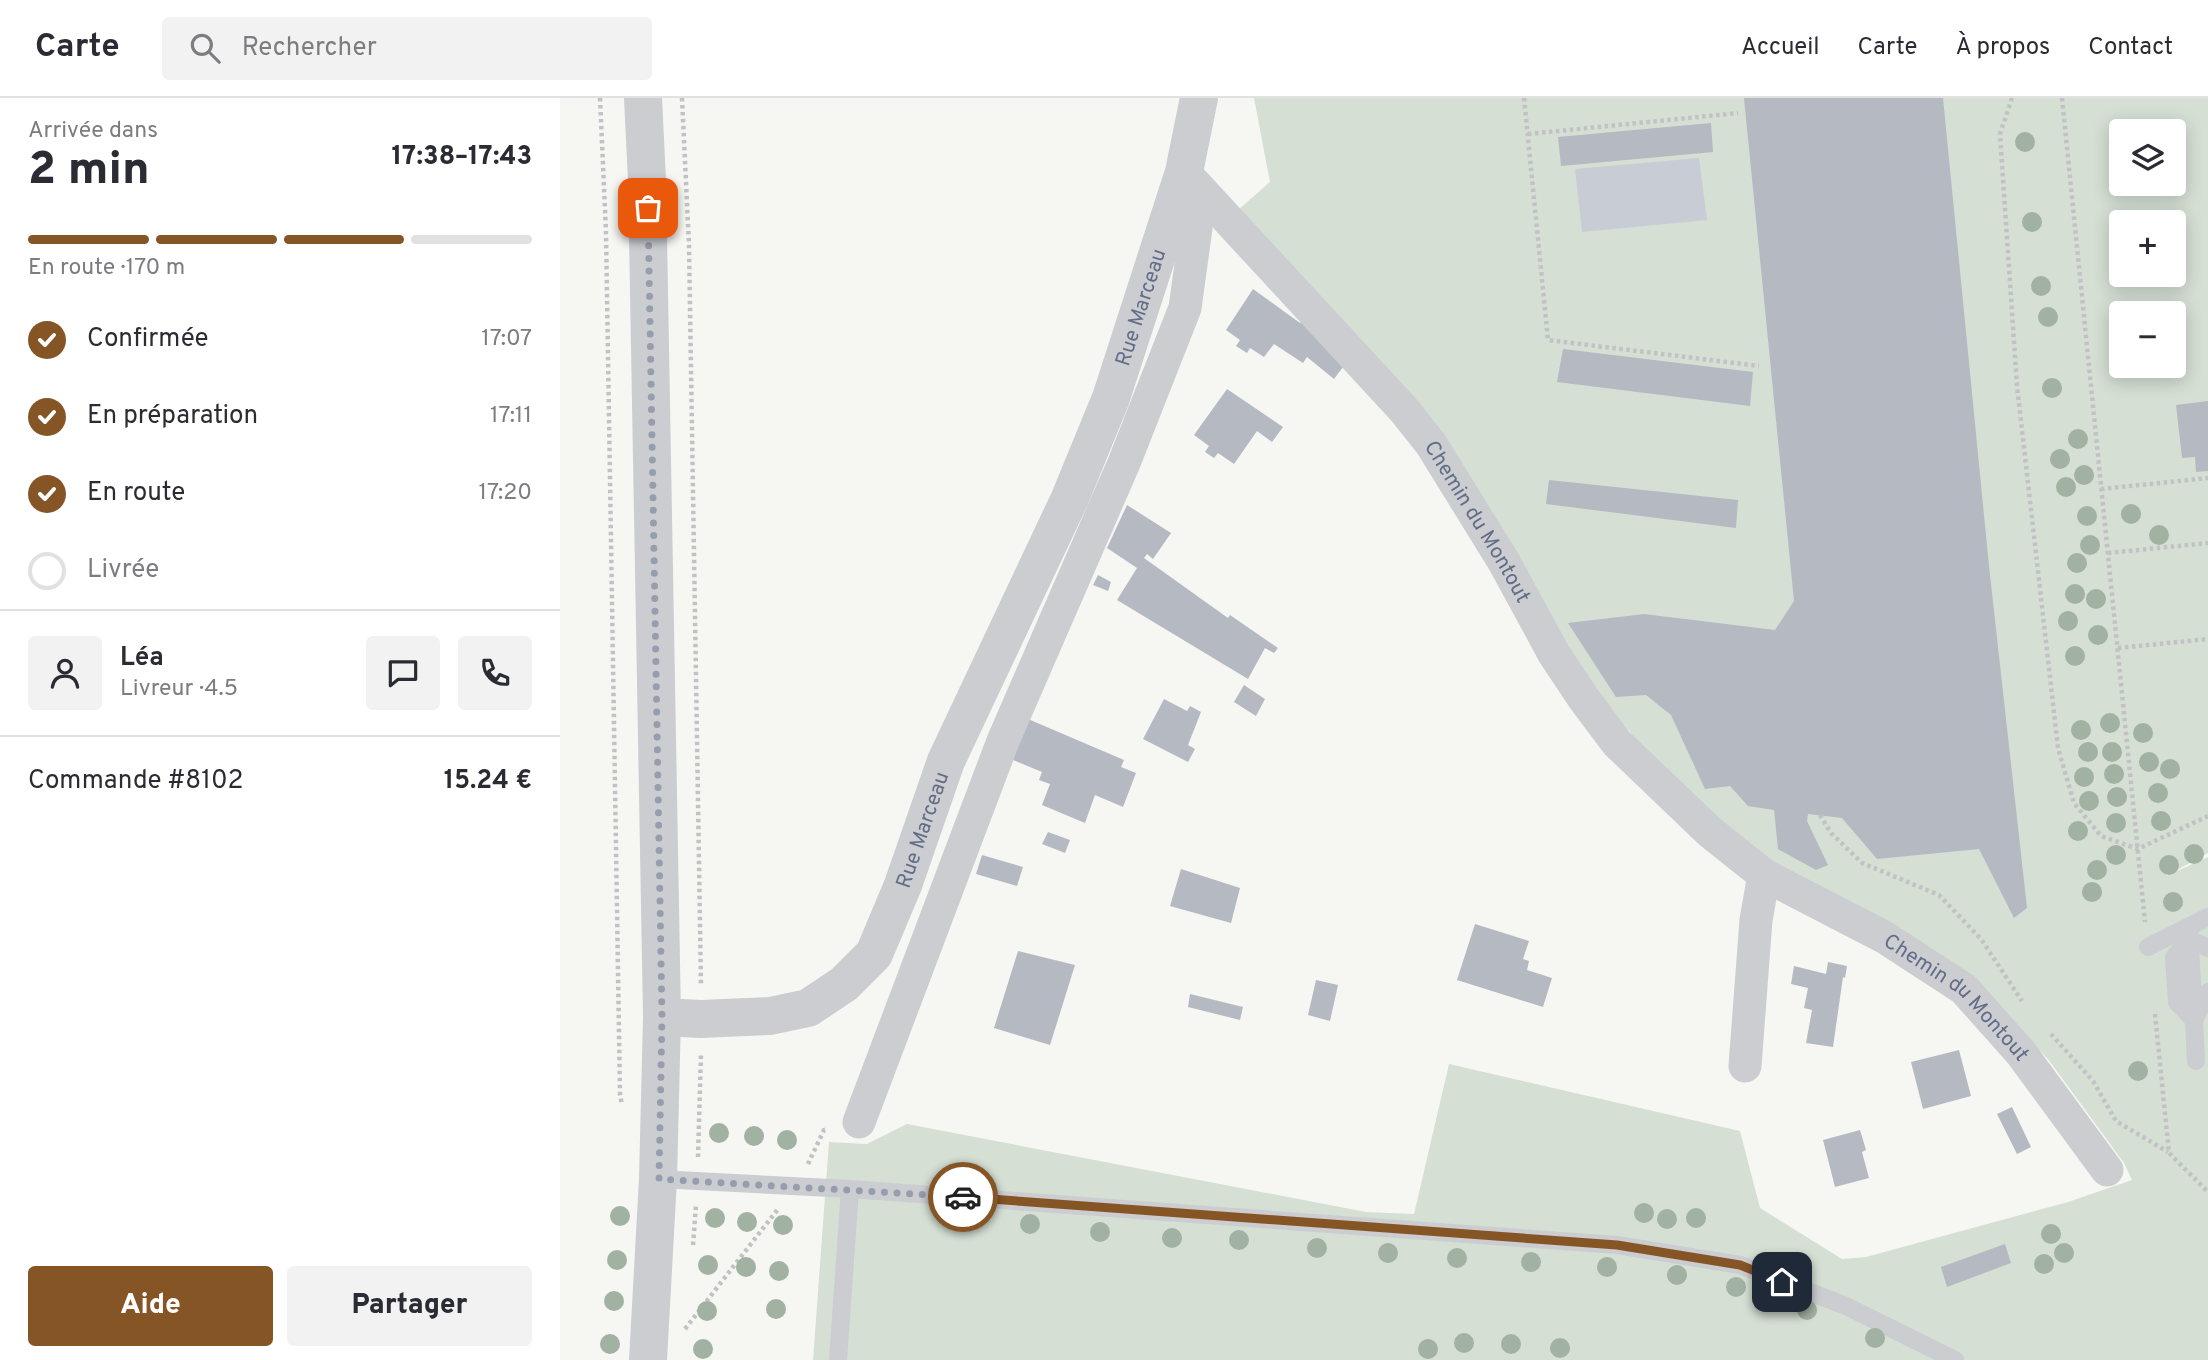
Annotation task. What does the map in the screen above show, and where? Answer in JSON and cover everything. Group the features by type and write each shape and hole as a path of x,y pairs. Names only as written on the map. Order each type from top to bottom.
{"street":[{"path":"643,98 647,180 662,1017 659,1179 648,1360"},
{"name":"Rue Marceau","path":"662,1017 701,1019 770,1016 808,1008 844,984 874,954 902,885 946,761 1070,498 1111,398 1184,172 1199,98"},
{"name":"Rue Marceau","path":"859,1122 1003,741 1124,463 1185,308 1196,228 1184,172"},
{"name":"Chemin du Montout","path":"1184,172 1404,410 1431,444 1504,562 1554,654 1617,743 1710,832 1764,875 1884,937 1964,989 2021,1053 2107,1170"},
{"path":"1745,1066 1756,920 1764,875"}],"lane":[{"path":"2148,947 2189,933 2208,918"},
{"path":"2189,933 2208,948"},
{"path":"2189,933 2196,1061"},
{"path":"2194,1020 2208,992"},
{"path":"659,1179 850,1189 1617,1245 1740,1265 1846,1306 1955,1360"},
{"path":"838,1360 850,1189"}],"path":[{"path":"600,98 606,232 620,1094"},
{"path":"682,98 689,245 701,1019 698,1181"},
{"path":"1524,98 1548,340 1759,366"},
{"path":"2012,98 2000,134 2017,386 2058,748 2074,803 2101,835 2138,849 2208,816"},
{"path":"2062,98 2148,947"},
{"path":"1528,134 1738,113"},
{"path":"2101,489 2208,478"},
{"path":"2108,554 2208,543"},
{"path":"2118,648 2208,639"},
{"path":"1819,815 1831,833 1862,863 1939,895 1981,939 2023,1002"},
{"path":"2153,1002 2169,1153"},
{"path":"2049,1032 2093,1081 2116,1121 2169,1153 2208,1192"},
{"path":"687,1327 796,1187 824,1130 859,1122"}],"shaded area":[{"path":"1254,98 2208,98 2208,853 2164,877 2208,857 2208,1360 813,1360 829,1142 867,1144 907,1124 1366,1212 1414,1214 1449,1064 1740,1131 1760,1208 1842,1259 1866,1257 2068,1202 2132,1180 2124,1163 2048,1059 1982,994 1771,864 1663,771 1575,667 1239,209 1270,182"},
{"path":"1699,158 1707,220 1582,232 1575,169"}],"building":[{"path":"1744,98 1943,98 1989,566 2027,908 2014,918 1979,849 1877,859 1842,818 1808,814 1807,821 1828,865 1816,870 1778,849 1774,810 1748,806 1730,786 1705,789 1671,715 1646,695 1616,697 1568,623 1644,614 1775,630 1794,601"},
{"path":"1711,123 1713,152 1561,166 1558,137"},
{"path":"1253,289 1300,323 1305,317 1346,363 1334,379 1307,357 1303,363 1274,344 1264,357 1250,348 1247,353 1236,346 1240,340 1226,330"},
{"path":"1563,349 1753,372 1750,406 1557,382"},
{"path":"1227,389 1283,427 1272,442 1257,431 1234,464 1218,453 1214,458 1205,452 1209,446 1194,435"},
{"path":"2208,401 2208,471 2196,472 2195,457 2182,458 2176,405"},
{"path":"1549,480 1738,500 1736,528 1546,504"},
{"path":"1127,505 1171,533 1153,559 1147,554 1144,558 1228,618 1230,615 1278,648 1274,653 1265,648 1248,679 1117,600 1137,568 1107,548"},
{"path":"1098,575 1111,582 1108,591 1093,585"},
{"path":"1244,685 1265,699 1256,716 1234,702"},
{"path":"1164,699 1187,711 1190,706 1201,712 1188,745 1195,749 1188,762 1143,739"},
{"path":"1028,719 1124,760 1121,767 1136,773 1123,807 1095,795 1085,823 1042,805 1050,784 1039,780 1042,772 1013,760"},
{"path":"1048,832 1070,840 1065,853 1042,844"},
{"path":"982,855 1023,867 1017,886 976,874"},
{"path":"1181,869 1240,888 1231,923 1170,906"},
{"path":"1475,924 1529,941 1523,959 1529,961 1527,970 1552,978 1543,1007 1457,980"},
{"path":"1018,951 1075,965 1050,1045 994,1028"},
{"path":"1828,962 1847,966 1833,1047 1806,1043 1812,1010 1804,1008 1808,988 1791,984 1794,966 1826,974"},
{"path":"1316,980 1338,985 1330,1021 1308,1015"},
{"path":"1190,994 1243,1007 1240,1020 1188,1007"},
{"path":"1959,1050 1971,1096 1923,1109 1911,1062"},
{"path":"2012,1107 2031,1147 2017,1154 1997,1114"},
{"path":"1860,1130 1866,1150 1862,1152 1869,1178 1835,1187 1823,1140"},
{"path":"2005,1244 2011,1263 1947,1287 1941,1267"}],"way so far":[{"path":"648,208 662,1017 659,1179 963,1197"}],"route":[{"path":"963,1197 1617,1245 1740,1265 1782,1282"}]}
